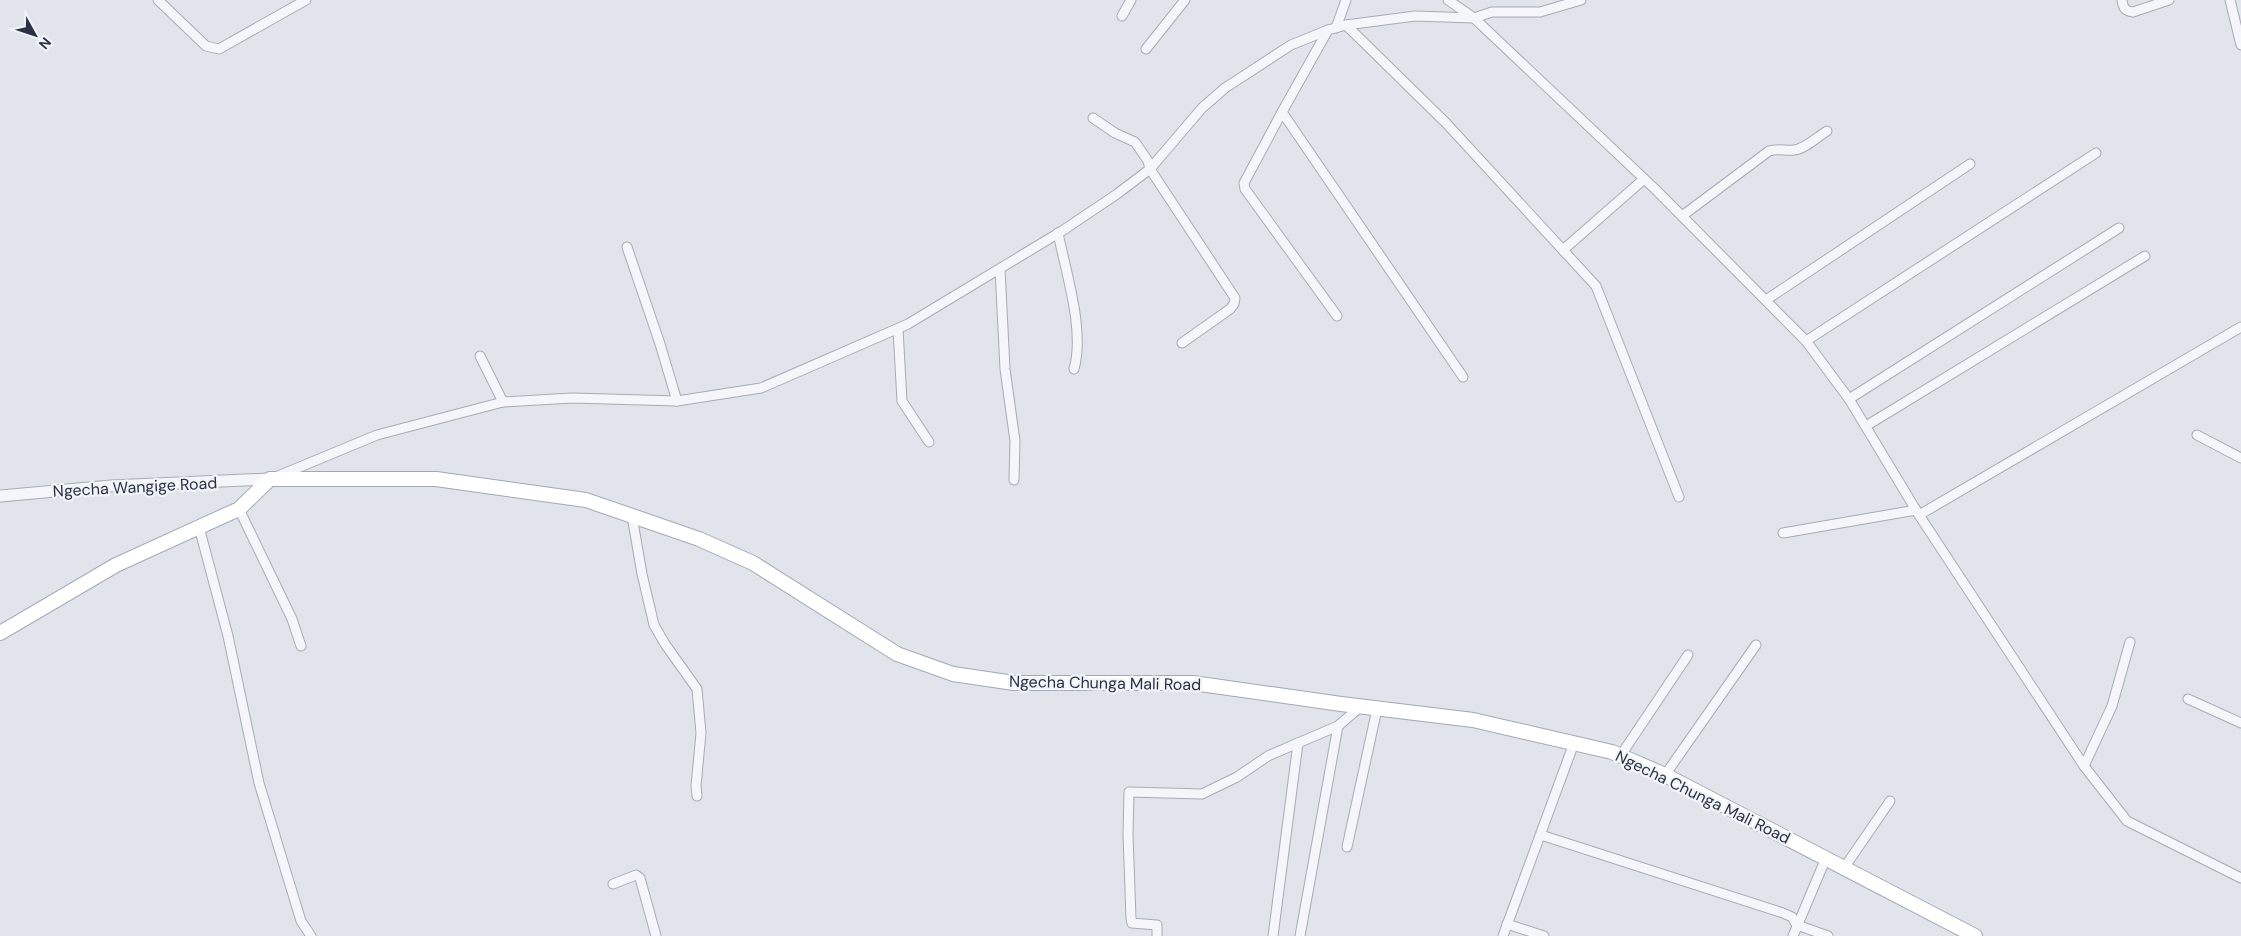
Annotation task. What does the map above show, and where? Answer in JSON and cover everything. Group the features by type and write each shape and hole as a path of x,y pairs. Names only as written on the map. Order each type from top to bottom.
{"main road":[{"path":"0,633 116,565 239,508 270,479"},
{"name":"Ngecha Chunga Mali Road","path":"270,479 436,479 586,500 700,539 753,563 897,654 953,674 1014,683 1193,683 1360,707 1473,720 1621,755 1826,858 1974,936"}],"street":[{"path":"158,0 206,46 219,49 306,0"},
{"path":"1122,16 1131,0"},
{"path":"1146,49 1185,0"},
{"path":"1337,316 1244,186 1282,112 1332,29 1346,0"},
{"path":"1448,0 1474,18 1644,179 1806,341 1849,400 1918,512 2084,766 2126,821 2241,878"},
{"path":"270,479 377,434 503,402 572,398 677,400 761,388 898,329 1058,233 1117,194 1150,169 1202,108 1225,88 1291,46 1346,25 1414,16 1474,18 1492,12 1540,12 1559,3 1581,0"},
{"path":"2122,0 2123,7 2127,11 2133,12 2169,0"},
{"path":"2230,0 2241,45"},
{"path":"1346,25 1446,123 1596,286 1679,497"},
{"path":"1282,112 1463,377"},
{"path":"1093,118 1115,133 1135,142 1148,161 1150,169 1234,298 1234,304 1230,309 1182,343"},
{"path":"1682,216 1769,151 1775,149 1793,150 1802,147 1827,131"},
{"path":"1806,341 2096,154"},
{"path":"1766,300 1970,164"},
{"path":"1563,250 1644,179"},
{"path":"1849,400 2119,228"},
{"path":"1058,233 1079,336 1078,355 1074,370"},
{"path":"627,247 677,400"},
{"path":"1866,426 2146,256"},
{"path":"1000,269 1005,369 1015,441 1014,480"},
{"path":"1783,533 1918,512 2241,327"},
{"path":"898,329 902,401 928,442"},
{"path":"480,356 503,402"},
{"path":"2197,434 2241,458"},
{"name":"Ngecha Wangige Road","path":"0,496 111,486 270,479"},
{"path":"239,508 292,619 301,646"},
{"path":"632,516 642,574 654,625 697,689 701,733 696,776 697,796"},
{"path":"199,527 228,636 258,782 301,921 311,936"},
{"path":"2084,766 2112,706 2130,642"},
{"path":"1664,775 1756,645"},
{"path":"1621,755 1688,655"},
{"path":"2188,699 2241,723"},
{"path":"1158,936 1157,925 1132,923 1128,836 1129,792 1202,794 1237,777 1268,756 1338,726 1360,707"},
{"path":"1347,847 1377,709"},
{"path":"1300,936 1338,726"},
{"path":"1274,936 1298,743"},
{"path":"1503,936 1574,743"},
{"path":"1844,868 1890,801"},
{"path":"1541,835 1784,913 1792,917 1798,925 1828,936"},
{"path":"1793,936 1826,858"},
{"path":"613,884 636,875 640,878 656,936"},
{"path":"1507,924 1544,936"}]}
